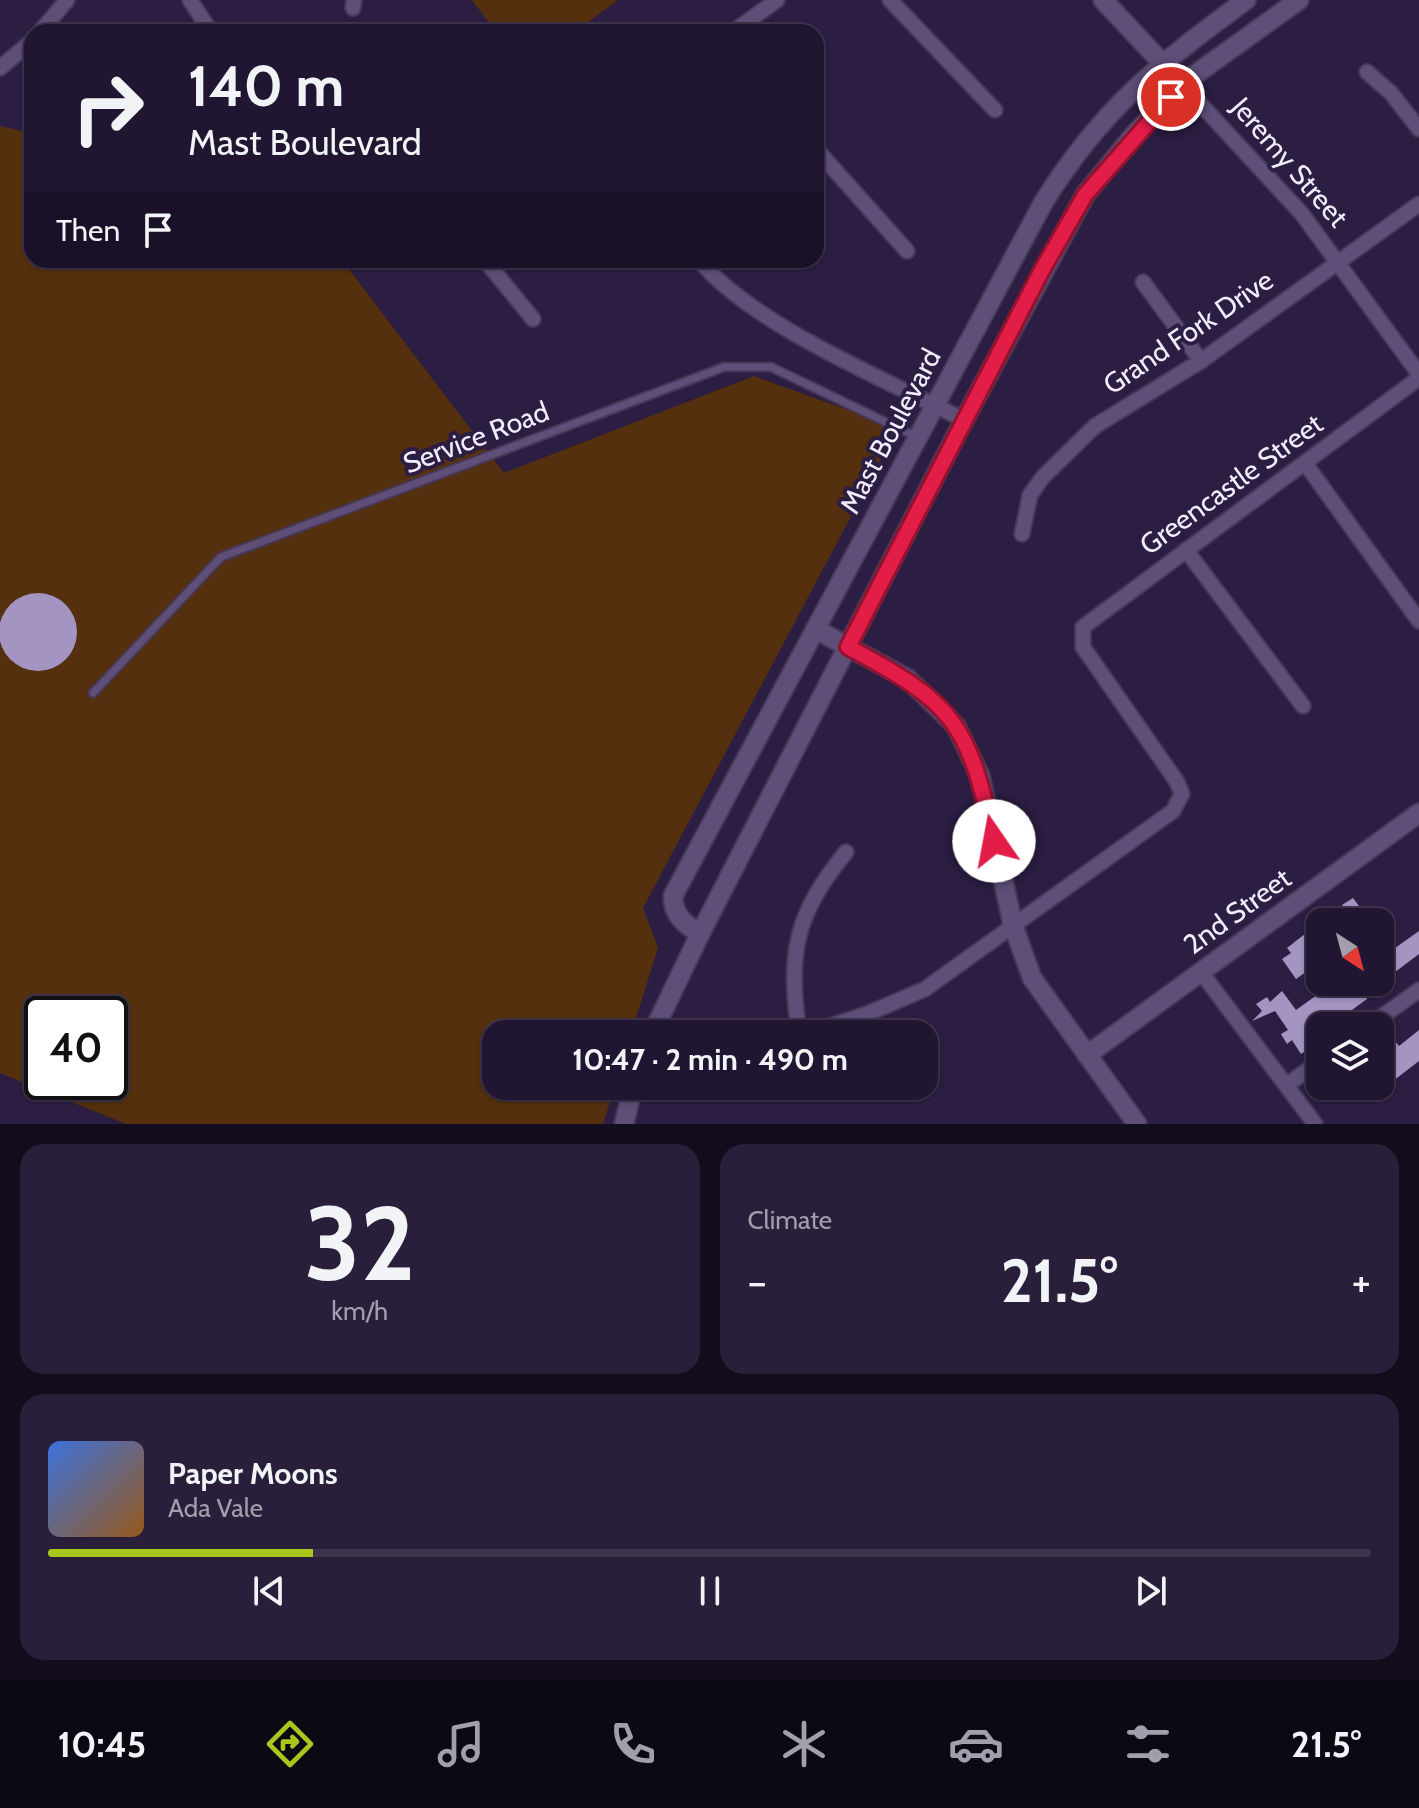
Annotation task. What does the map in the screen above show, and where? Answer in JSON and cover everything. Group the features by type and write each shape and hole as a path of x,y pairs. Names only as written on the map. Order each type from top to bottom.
{"street":[{"path":"47,24 67,0"},
{"path":"190,0 206,24"},
{"path":"744,24 777,0"},
{"path":"890,0 995,110"},
{"name":"Jeremy Street","path":"1103,0 1302,214 1419,376"},
{"name":"Mast Boulevard","path":"700,934 684,924 673,909 673,896 987,305 1070,159 1115,104 1162,62 1246,0"},
{"path":"659,1020 964,420 1085,195 1133,136 1182,84 1299,0"},
{"path":"0,68 24,48"},
{"path":"1367,72 1391,93 1419,129"},
{"path":"824,158 907,251"},
{"name":"Grand Fork Drive","path":"1022,534 1030,495 1043,477 1095,426 1201,361 1419,204"},
{"path":"492,268 533,319"},
{"path":"707,268 733,295 777,322 964,420"},
{"path":"1143,282 1201,361"},
{"name":"Greencastle Street","path":"1013,925 1173,811 1182,794 1163,759 1083,647 1080,637 1083,627 1419,376"},
{"path":"1305,463 1419,621"},
{"path":"1186,550 1303,706"},
{"path":"815,629 920,688 946,712 968,743 980,776 1013,925 1032,978 1137,1124"},
{"name":"2nd Street","path":"1087,1055 1419,813"},
{"path":"797,1020 792,976 796,937 813,895 846,852"},
{"path":"849,1020 925,989 1013,925"},
{"path":"1201,972 1315,1124"},
{"path":"1388,1012 1419,990"},
{"path":"1287,1085 1306,1071"},
{"path":"624,1124 630,1100"}],"lane":[{"name":"Service Road","path":"93,693 221,557 724,367 771,367 918,438"}],"shaded area":[{"path":"472,0 618,0 586,24 490,24"},
{"path":"0,126 24,131 24,268 348,268 504,473 754,376 898,428 643,908 658,948 635,1020 482,1020 482,1100 611,1100 603,1124 126,1124 67,1100 128,1100 128,996 24,996 24,1083 0,1073"}],"building":[{"path":"38,593 53,596 65,605 74,617 77,632 74,647 65,659 53,668 38,671 23,668 11,659 2,647 -1,632 2,617 11,605 23,596"},
{"path":"1353,898 1360,908 1344,908 1342,905"},
{"path":"1419,931 1419,954 1394,973 1394,949"},
{"path":"1306,933 1306,972 1296,979 1282,959 1291,953 1287,948"},
{"path":"1282,991 1296,1010 1315,996 1365,996 1367,999 1349,1012 1306,1012 1306,1050 1301,1054 1292,1040 1287,1044 1281,1034 1288,1030 1275,1011 1252,1021 1262,1011 1256,1004 1267,997 1270,1002"},
{"path":"1419,1030 1419,1061 1394,1080 1394,1042 1399,1046"}],"route":[{"path":"994,841 980,776 968,743 952,719 908,679 848,647 1042,270 1085,195 1133,136 1171,97"}]}
